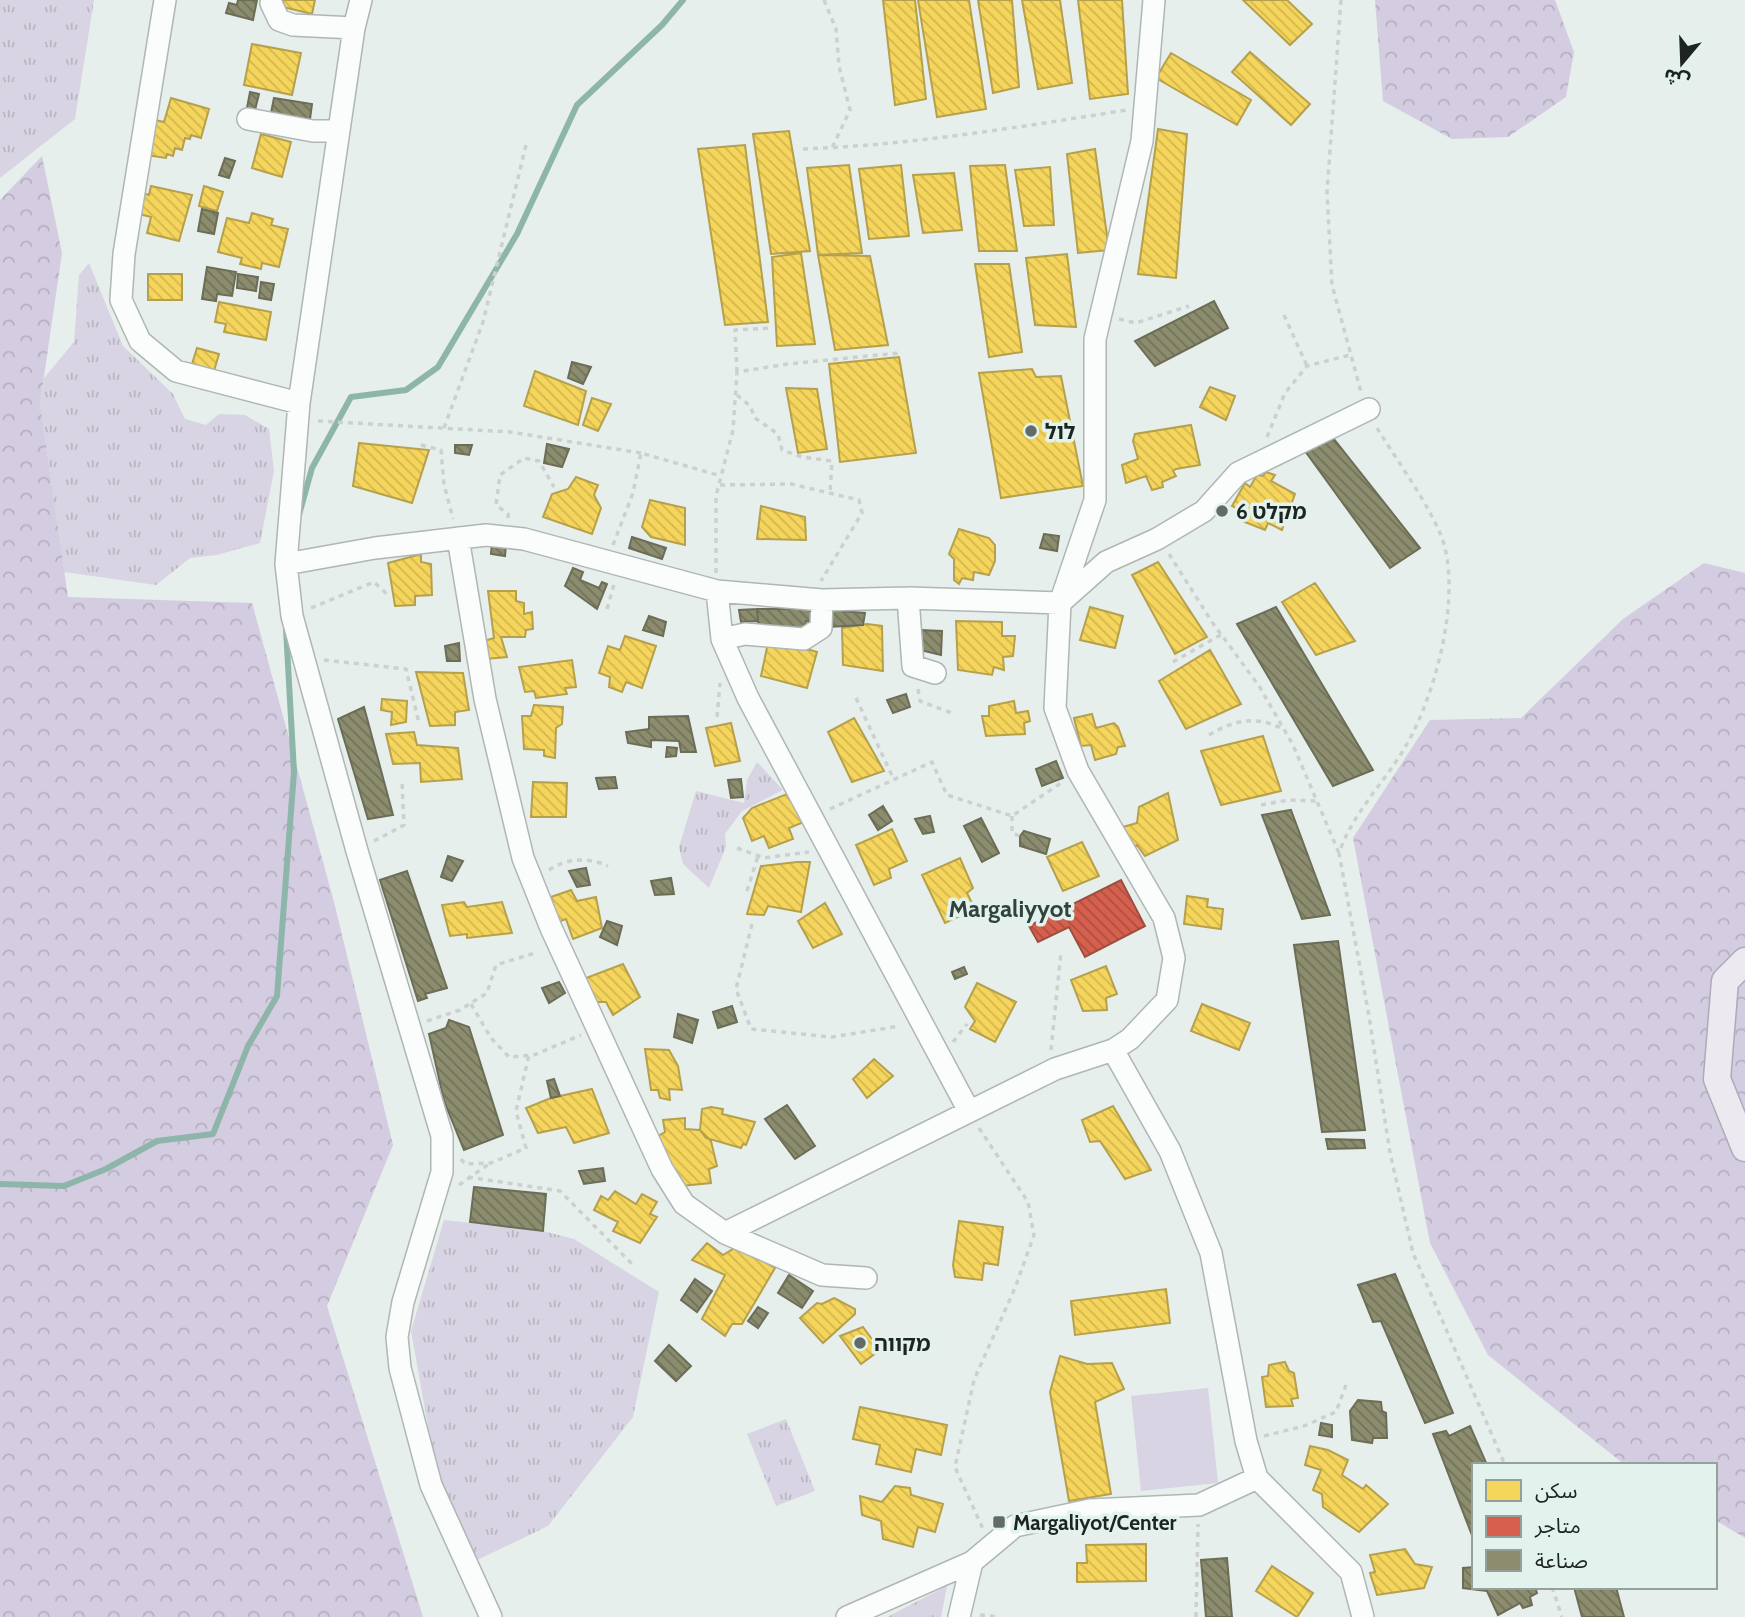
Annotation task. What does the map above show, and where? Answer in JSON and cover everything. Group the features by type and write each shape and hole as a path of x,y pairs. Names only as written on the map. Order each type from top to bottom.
{"main road":[{"path":"1745,961 1725,981 1717,1079 1745,1148"}],"street":[{"path":"165,0 124,254 121,300 141,341 176,371 298,413"},
{"path":"361,0 338,131 298,413 286,564 292,615 357,851 442,1136 442,1172 434,1208 403,1302 397,1337 400,1368 431,1485 491,1617"},
{"path":"724,1233 1055,1069 1112,1050 1130,1039 1167,1000 1174,957 1164,918 1079,771 1055,708 1060,603 1095,500 1095,339 1142,141 1154,0"},
{"path":"271,3 278,19 292,25 354,28"},
{"path":"248,119 313,131 338,131"},
{"path":"286,564 458,538 509,538 717,591 815,600 908,598 1060,603 1106,562 1157,539 1204,511 1238,473 1369,409"},
{"path":"458,538 485,699 523,858 551,928 599,1027 662,1169 684,1204 724,1233 822,1275 866,1278"},
{"path":"717,591 723,639 737,672 970,1111"},
{"path":"908,598 913,666 935,673"},
{"path":"723,639 746,634 804,639 821,628 815,600"},
{"path":"1112,1050 1170,1151 1211,1253 1245,1441 1257,1478 1351,1572 1363,1617"},
{"path":"847,1617 978,1556 1016,1526 1090,1510 1199,1504 1257,1478"},
{"path":"960,1617 978,1556"}],"path":[{"path":"824,0 836,29 839,66 850,110 832,148"},
{"path":"1339,852 1345,834 1407,744 1428,698 1443,638 1449,584 1446,553 1440,532 1369,409 1355,378 1332,285 1327,192 1341,0"},
{"path":"803,149 969,135 1143,107"},
{"path":"444,428 483,322 527,141"},
{"path":"1100,315 1136,323 1189,306"},
{"path":"1284,315 1307,366"},
{"path":"717,591 715,520 719,485 733,429 737,372 735,330 772,328"},
{"path":"737,372 789,363 899,353"},
{"path":"1259,463 1285,393 1307,366 1350,355"},
{"path":"735,394 750,406 755,418 778,434 782,450 802,457 832,461 830,494"},
{"path":"298,413 326,420 510,432 641,453 721,476"},
{"path":"421,445 442,450 444,484 458,538"},
{"path":"607,608 613,563 641,453"},
{"path":"509,538 508,514 496,505 500,475 524,458 538,461 554,487"},
{"path":"719,485 791,484 859,500 862,513 815,600"},
{"path":"1157,539 1259,686 1284,730 1339,852 1369,1016 1390,1153 1413,1253 1504,1463"},
{"path":"292,615 374,582 388,595"},
{"path":"1173,662 1222,634"},
{"path":"304,659 347,661 406,669 419,723"},
{"path":"913,666 920,701 954,714"},
{"path":"717,717 718,685 737,672"},
{"path":"856,698 894,780"},
{"path":"1209,735 1246,719 1271,722 1284,730"},
{"path":"812,817 932,762 947,795 1012,816"},
{"path":"1012,816 1079,771"},
{"path":"357,851 404,825 402,782"},
{"path":"1261,805 1288,800 1318,801"},
{"path":"1012,816 1012,833 1020,836"},
{"path":"737,848 764,858 804,853 828,846"},
{"path":"747,891 758,856"},
{"path":"533,881 556,865 590,858 608,866"},
{"path":"752,924 736,989 751,1029 832,1037 875,1032 922,1020"},
{"path":"1055,1069 1049,1046 1061,952"},
{"path":"408,1026 471,1004 487,993 496,965 535,953"},
{"path":"471,1004 491,1038 509,1057 530,1055 599,1027"},
{"path":"442,1136 465,1164 491,1163 526,1148 516,1111 530,1055"},
{"path":"970,1111 1028,1202 1034,1235 1015,1289 974,1380 956,1467 983,1528 978,1556"},
{"path":"468,1177 561,1191 635,1267"},
{"path":"1245,1441 1304,1426 1336,1412 1346,1385"},
{"path":"1196,1617 1199,1504"},
{"path":"1553,1589 1562,1617"}],"green space":[{"path":"0,0 94,0 75,119 0,178"},
{"path":"1375,0 1555,0 1574,52 1566,97 1508,137 1452,139 1383,101"},
{"path":"42,156 62,253 40,404 68,597 252,603 334,902 393,1145 327,1306 423,1617 0,1617 0,200"},
{"path":"89,263 123,346 173,394 185,419 206,425 219,414 245,415 269,429 274,471 260,543 217,555 190,558 156,585 64,572 40,404 44,378 74,342 79,275"},
{"path":"1704,563 1745,573 1745,1538 1717,1521 1717,1463 1623,1463 1488,1355 1430,1243 1353,838 1430,720 1521,718 1623,619"},
{"path":"757,762 783,790 742,811 725,834 726,847 709,888 683,864 679,847 696,791 744,803 747,780"},
{"path":"444,1220 543,1231 574,1239 659,1292 633,1417 548,1526 475,1561 439,1487 411,1331"},
{"path":"1208,1388 1218,1483 1141,1491 1131,1396"},
{"path":"786,1419 815,1491 776,1506 747,1434"},
{"path":"947,1586 941,1617 887,1617"}],"building: سكن":[{"path":"283,0 315,0 312,14 283,7"},
{"path":"883,0 915,0 926,99 895,105"},
{"path":"918,0 969,0 986,109 937,117"},
{"path":"978,0 1012,0 1019,87 993,93"},
{"path":"1022,0 1060,0 1072,83 1038,89"},
{"path":"1078,0 1122,0 1128,94 1090,99"},
{"path":"1243,0 1287,0 1312,24 1290,45"},
{"path":"252,44 301,53 292,95 244,85"},
{"path":"1250,52 1310,104 1291,125 1232,72"},
{"path":"1171,53 1251,100 1237,125 1156,78"},
{"path":"171,98 209,109 201,138 191,135 190,139 185,138 182,150 175,148 173,156 167,154 166,158 145,155 155,120 164,122"},
{"path":"1158,129 1187,134 1176,278 1138,274"},
{"path":"789,131 810,251 771,254 753,134"},
{"path":"261,134 291,142 282,177 252,168"},
{"path":"745,145 768,322 725,325 698,149"},
{"path":"1095,149 1109,250 1078,253 1067,154"},
{"path":"849,165 862,253 818,255 807,168"},
{"path":"901,165 909,236 869,239 859,169"},
{"path":"1005,165 1017,251 979,251 970,166"},
{"path":"1050,167 1054,225 1024,226 1015,170"},
{"path":"954,173 962,230 923,233 913,175"},
{"path":"151,186 192,195 179,241 147,233 151,217 139,214 143,193 149,195"},
{"path":"204,186 223,192 217,211 199,206"},
{"path":"252,213 273,219 271,225 288,229 279,267 262,263 261,269 240,264 242,258 218,252 227,218 249,223"},
{"path":"801,253 815,344 777,346 772,257"},
{"path":"1067,254 1076,327 1035,325 1026,258"},
{"path":"818,255 870,256 888,345 835,350"},
{"path":"975,264 1009,264 1022,352 989,357"},
{"path":"148,274 182,274 182,300 148,300"},
{"path":"219,302 271,312 266,340 224,332 226,324 215,322"},
{"path":"197,348 219,354 214,371 192,364"},
{"path":"899,357 916,453 840,462 829,364"},
{"name":"לול","path":"1032,369 1036,377 1061,376 1083,486 1001,498 979,373"},
{"path":"535,371 586,391 578,425 524,406"},
{"path":"1210,387 1235,396 1226,420 1200,407"},
{"path":"786,388 817,389 827,449 798,453"},
{"path":"592,398 611,404 598,431 583,425"},
{"path":"1191,425 1200,465 1176,469 1173,471 1176,476 1162,482 1163,487 1152,490 1146,476 1126,483 1122,465 1138,459 1133,441 1135,434"},
{"path":"359,443 429,450 412,503 353,486"},
{"path":"1266,472 1275,475 1271,481 1295,494 1282,530 1268,523 1265,530 1242,521 1245,512 1232,506 1245,483 1250,487 1257,475 1263,476"},
{"path":"576,477 598,485 594,495 601,508 592,534 543,517 552,494 568,489"},
{"path":"650,500 685,508 685,545 651,537 642,527"},
{"path":"761,506 805,517 806,540 757,539"},
{"path":"959,529 989,538 995,545 995,561 989,575 974,572 973,580 962,578 959,584 954,580 954,559 949,554"},
{"path":"421,554 421,562 431,564 432,595 415,596 415,605 395,606 388,563"},
{"path":"1158,562 1207,637 1175,654 1132,575"},
{"path":"1315,583 1355,641 1316,655 1282,602"},
{"path":"488,591 516,591 516,601 524,603 524,614 532,612 533,629 526,630 525,637 501,637 507,657 486,659 484,641 494,638"},
{"path":"1090,607 1123,616 1115,648 1080,640"},
{"path":"956,621 1002,622 1002,636 1015,636 1013,656 1003,657 1004,670 994,667 992,675 958,670"},
{"path":"867,624 882,626 883,671 843,665 842,628"},
{"path":"625,636 656,646 642,688 626,682 622,692 609,687 610,677 599,673 608,646 620,650"},
{"path":"769,638 817,652 807,688 761,676"},
{"path":"1210,650 1241,704 1186,729 1159,681"},
{"path":"572,660 576,687 565,688 567,694 536,698 534,691 525,692 519,667"},
{"path":"416,672 463,673 469,710 455,712 455,725 430,726"},
{"path":"382,699 407,701 406,722 391,725 392,712 381,710"},
{"path":"1014,701 1016,713 1028,711 1030,721 1024,723 1025,734 986,736 982,716 989,716 989,706"},
{"path":"534,705 563,707 562,724 556,728 555,758 544,756 544,750 524,749 522,716 531,716"},
{"path":"1092,714 1096,728 1114,723 1118,727 1125,746 1118,747 1116,754 1095,760 1091,745 1081,746 1074,718"},
{"path":"854,718 884,771 852,782 828,732"},
{"path":"731,723 740,761 715,766 706,728"},
{"path":"414,732 417,745 458,748 462,779 421,782 420,763 393,764 386,734"},
{"path":"1263,736 1281,791 1221,805 1201,751"},
{"path":"533,782 567,783 566,817 531,817"},
{"path":"792,792 804,822 789,828 793,839 769,848 764,836 752,841 743,818 752,808"},
{"path":"1168,793 1178,840 1145,856 1137,845 1133,848 1123,827 1137,823 1139,807"},
{"path":"892,829 907,861 889,869 891,878 874,885 856,845"},
{"path":"1082,842 1099,876 1063,891 1047,857"},
{"path":"960,858 973,888 967,893 975,909 945,923 922,875"},
{"path":"810,862 801,912 768,906 764,915 747,914 761,866"},
{"path":"571,890 577,901 596,897 602,928 573,939 566,919 558,922 551,897"},
{"path":"1187,896 1208,899 1207,907 1223,909 1221,929 1184,924"},
{"path":"464,902 467,907 502,902 512,933 467,938 467,934 450,936 442,905"},
{"path":"825,903 842,934 813,948 798,921"},
{"path":"623,964 640,997 613,1015 606,1002 595,1002 586,978"},
{"path":"1106,966 1117,994 1106,998 1107,1010 1083,1011 1071,980"},
{"path":"977,983 1016,1002 995,1042 970,1029 975,1021 965,1007"},
{"path":"1202,1004 1250,1023 1239,1050 1191,1031"},
{"path":"645,1049 669,1050 678,1066 682,1090 669,1089 670,1100 660,1098 658,1090 651,1090"},
{"path":"874,1059 893,1076 867,1098 853,1079"},
{"path":"592,1089 609,1133 574,1143 566,1127 538,1133 526,1108 551,1098"},
{"path":"1113,1106 1151,1170 1125,1179 1100,1141 1090,1142 1082,1120"},
{"path":"702,1109 723,1109 722,1114 755,1122 746,1145 743,1144 741,1148 706,1138 700,1130"},
{"path":"685,1118 685,1129 700,1130 711,1141 717,1166 709,1169 711,1183 681,1186 658,1136 665,1132 663,1120"},
{"path":"615,1191 636,1204 642,1194 657,1202 650,1214 657,1217 640,1243 613,1231 618,1222 594,1210 601,1196 608,1200"},
{"path":"959,1221 1003,1227 998,1265 984,1263 982,1280 955,1277 953,1265"},
{"path":"707,1243 723,1255 738,1246 775,1268 742,1324 732,1324 725,1336 702,1319 725,1275 692,1260"},
{"path":"1166,1289 1170,1323 1075,1335 1071,1301"},
{"path":"834,1298 855,1309 855,1314 823,1343 800,1318 817,1303 822,1304"},
{"name":"מקווה","path":"863,1327 880,1350 861,1364 840,1336"},
{"path":"1060,1356 1087,1364 1112,1363 1124,1389 1095,1402 1111,1494 1069,1501 1050,1392"},
{"path":"1285,1362 1289,1371 1294,1373 1298,1398 1291,1399 1293,1406 1266,1407 1262,1377 1268,1376 1269,1365"},
{"path":"860,1407 947,1425 941,1455 916,1449 911,1472 876,1464 880,1445 853,1439"},
{"path":"1310,1446 1328,1450 1348,1460 1342,1475 1363,1489 1366,1485 1388,1504 1359,1532 1323,1507 1322,1494 1313,1490 1321,1470 1305,1465"},
{"path":"895,1486 910,1488 911,1495 943,1504 935,1532 918,1527 913,1547 883,1539 881,1521 862,1515 860,1496 882,1502"},
{"path":"1146,1544 1146,1581 1077,1582 1077,1563 1087,1563 1086,1545"},
{"path":"1405,1549 1415,1564 1432,1567 1424,1588 1377,1595 1370,1573 1375,1572 1370,1555"},
{"path":"1272,1566 1313,1593 1297,1617 1256,1591"}],"building: متاجر":[{"path":"1121,880 1145,926 1085,957 1069,927 1038,942 1029,926"}],"building: صناعة":[{"path":"238,0 257,0 253,20 226,13 229,3 237,5"},
{"path":"250,92 259,94 255,110 247,108"},
{"path":"274,98 312,104 310,119 271,113"},
{"path":"225,158 235,161 229,178 219,175"},
{"path":"202,209 218,213 214,234 198,231"},
{"path":"207,267 236,272 232,296 217,294 216,301 202,299"},
{"path":"238,274 258,277 256,291 237,288"},
{"path":"261,282 274,284 271,300 259,298"},
{"path":"1214,301 1228,328 1155,366 1135,341"},
{"path":"572,362 591,367 583,384 568,378"},
{"path":"1334,439 1420,548 1390,568 1305,451"},
{"path":"547,444 569,449 562,467 544,463"},
{"path":"455,445 472,445 469,455 455,453"},
{"path":"1044,534 1059,536 1057,551 1040,548"},
{"path":"632,537 666,548 662,559 629,548"},
{"path":"492,543 506,545 505,556 491,554"},
{"path":"573,568 583,572 580,580 599,588 602,582 607,584 597,609 565,586"},
{"path":"1276,607 1373,770 1333,786 1237,624"},
{"path":"757,609 816,609 816,622 806,621 804,629 759,632"},
{"path":"757,609 758,621 741,622 739,610"},
{"path":"828,610 865,613 863,625 828,627"},
{"path":"649,616 666,622 663,636 643,630"},
{"path":"920,630 942,631 941,655 920,650"},
{"path":"459,643 460,661 447,661 445,646"},
{"path":"906,694 910,707 893,713 887,700"},
{"path":"364,707 393,815 368,819 338,719"},
{"path":"688,716 696,752 681,752 679,741 651,740 651,747 628,743 626,732 649,729 649,717"},
{"path":"667,747 677,748 676,756 666,757"},
{"path":"1056,761 1063,778 1042,786 1036,769"},
{"path":"615,777 617,788 599,789 596,778"},
{"path":"741,779 743,797 731,798 728,780"},
{"path":"883,806 892,821 878,830 869,815"},
{"path":"1291,810 1330,915 1302,919 1262,815"},
{"path":"930,816 934,832 923,834 915,819"},
{"path":"981,818 999,853 982,862 964,826"},
{"path":"1024,831 1050,839 1046,854 1020,846 1020,836"},
{"path":"448,856 463,861 452,881 441,877"},
{"path":"586,868 590,885 577,887 569,871"},
{"path":"407,871 447,988 425,994 427,998 418,1001 380,880"},
{"path":"671,878 674,894 655,895 651,881"},
{"path":"607,921 622,926 617,945 600,937"},
{"path":"1338,941 1365,1130 1322,1132 1294,945"},
{"path":"964,967 967,974 955,979 952,972"},
{"path":"559,982 565,993 549,1003 542,988"},
{"path":"732,1006 737,1022 718,1028 713,1012"},
{"path":"678,1014 698,1020 692,1043 674,1037"},
{"path":"449,1020 469,1027 503,1135 464,1150 444,1101 429,1034 446,1028"},
{"path":"554,1079 560,1096 551,1098 547,1081"},
{"path":"787,1105 815,1146 795,1159 765,1119"},
{"path":"1326,1139 1364,1140 1365,1148 1328,1149"},
{"path":"603,1168 605,1181 584,1184 579,1171"},
{"path":"474,1187 546,1194 543,1231 470,1222"},
{"path":"1395,1274 1453,1413 1425,1423 1381,1321 1373,1322 1358,1285"},
{"path":"789,1275 813,1291 802,1308 778,1293"},
{"path":"695,1279 712,1291 697,1312 681,1300"},
{"path":"758,1307 768,1313 758,1328 748,1321"},
{"path":"669,1345 691,1366 676,1381 655,1361"},
{"path":"1358,1400 1381,1402 1382,1411 1386,1413 1387,1438 1373,1438 1372,1443 1352,1440 1350,1411"},
{"path":"1321,1423 1332,1425 1332,1437 1319,1435"},
{"path":"1470,1426 1486,1463 1472,1463 1472,1535 1433,1434 1446,1431 1449,1436"},
{"path":"1227,1558 1232,1617 1206,1617 1201,1560"},
{"path":"1472,1567 1472,1589 1536,1589 1537,1593 1530,1597 1532,1605 1523,1608 1520,1603 1498,1615 1487,1591 1463,1588 1463,1568"},
{"path":"1575,1589 1617,1589 1624,1617 1582,1617"}],"waterway":[{"path":"299,515 312,468 351,397 406,390 438,367 517,234 577,105 662,25 683,0"},
{"path":"0,1184 64,1186 106,1169 157,1141 213,1134 248,1046 277,996 294,772 286,629"}],"place":[{"name":"לול","path":"1031,431"},
{"name":"מקלט 6","path":"1222,511"},
{"name":"מקווה","path":"860,1343"},
{"name":"Margaliyot/Center","path":"999,1522"}],"district":[{"name":"Margaliyyot","path":"1010,908"}]}
